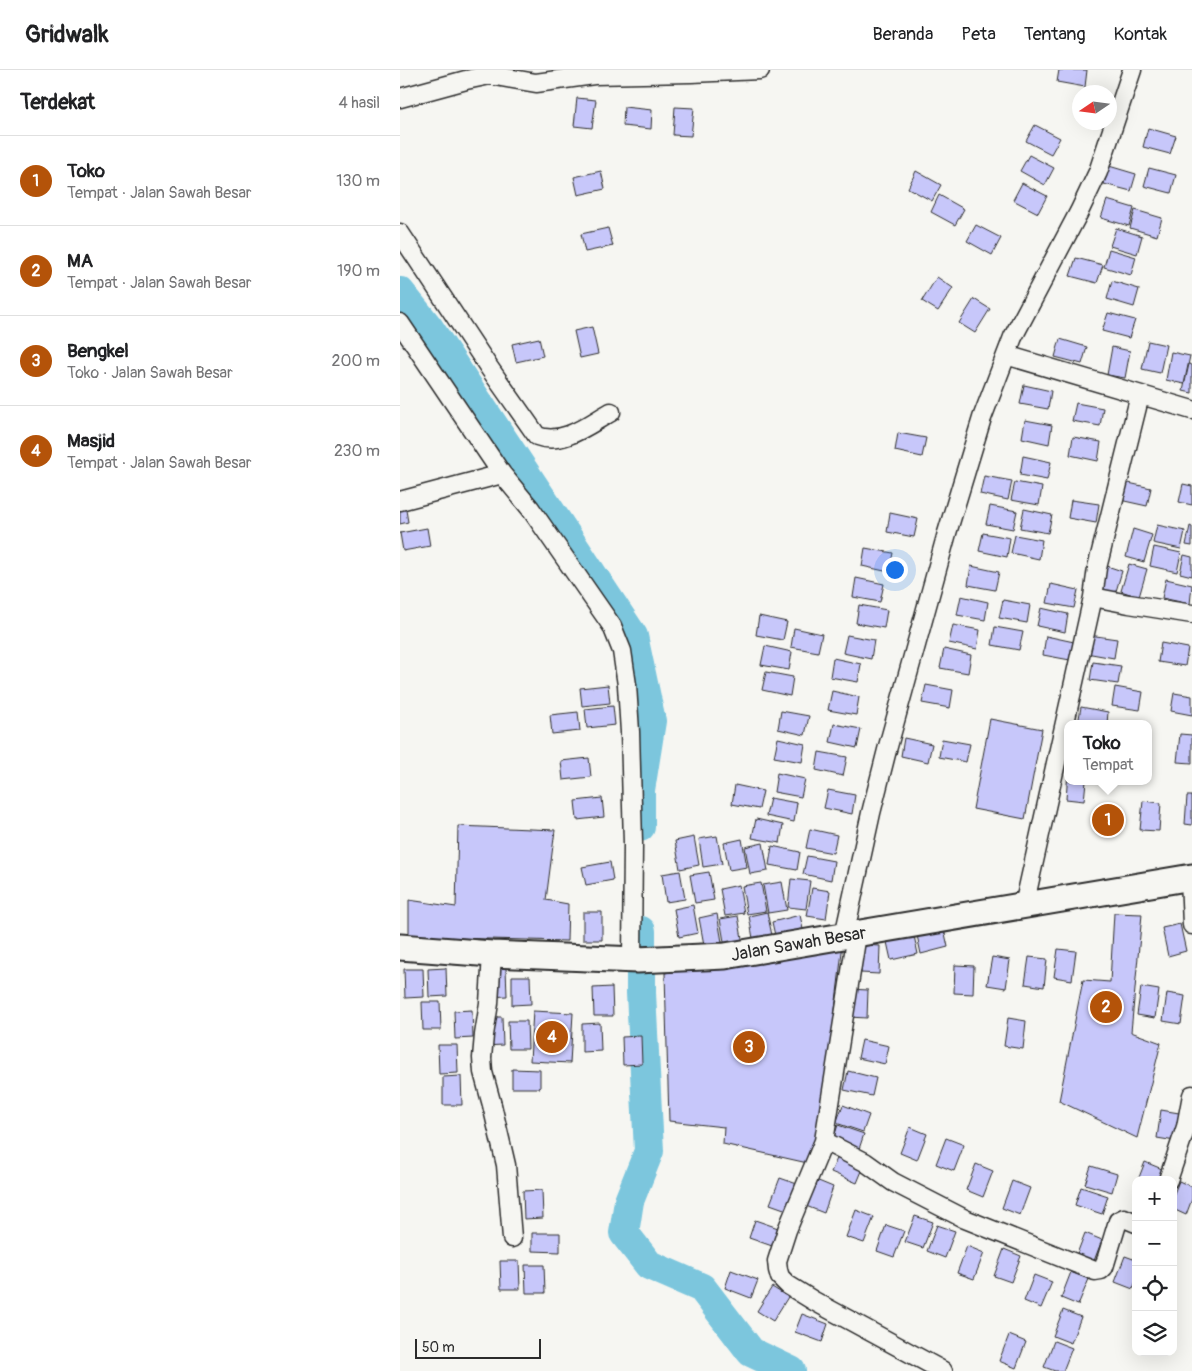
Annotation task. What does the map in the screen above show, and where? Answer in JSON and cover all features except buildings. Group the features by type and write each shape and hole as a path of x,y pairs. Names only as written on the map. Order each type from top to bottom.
{"main road":[{"name":"Jalan Sawah Besar","path":"400,947 492,954 635,960 725,956 1191,877"}],"street":[{"path":"400,98 490,75 536,83 594,75 691,74 760,70"},
{"path":"943,1371 788,1285 780,1277 777,1261 787,1230 824,1141 850,935 871,813 947,534 982,418 1006,355 1021,321 1098,172 1132,70"},
{"path":"400,233 537,436 547,440 559,439 612,412"},
{"path":"400,323 502,474 530,508 612,626 622,651 627,685 630,732 635,960"},
{"path":"1006,355 1192,410"},
{"path":"1066,720 1093,597 1097,568 1140,395"},
{"path":"400,501 502,474"},
{"path":"1093,597 1192,614"},
{"path":"1024,906 1064,727"},
{"path":"1191,877 1192,925"},
{"path":"492,954 489,1003 482,1058 483,1072 506,1164 512,1238"},
{"path":"1170,1176 1186,1147 1186,1127 1192,1095"},
{"path":"824,1141 865,1162 893,1182 940,1207 1095,1271 1104,1267 1118,1221 1124,1218 1132,1221"}],"waterway":[{"path":"400,292 429,328 633,636 651,721 640,790 640,827"},
{"path":"641,931 641,993 649,1151 629,1201 624,1233 649,1265 702,1288 751,1352 791,1371"}],"place":[{"name":"Toko","path":"1108,820"},
{"name":"MA","path":"1106,1007"},
{"name":"Masjid","path":"552,1037"},
{"name":"Bengkel","path":"749,1047"}]}
